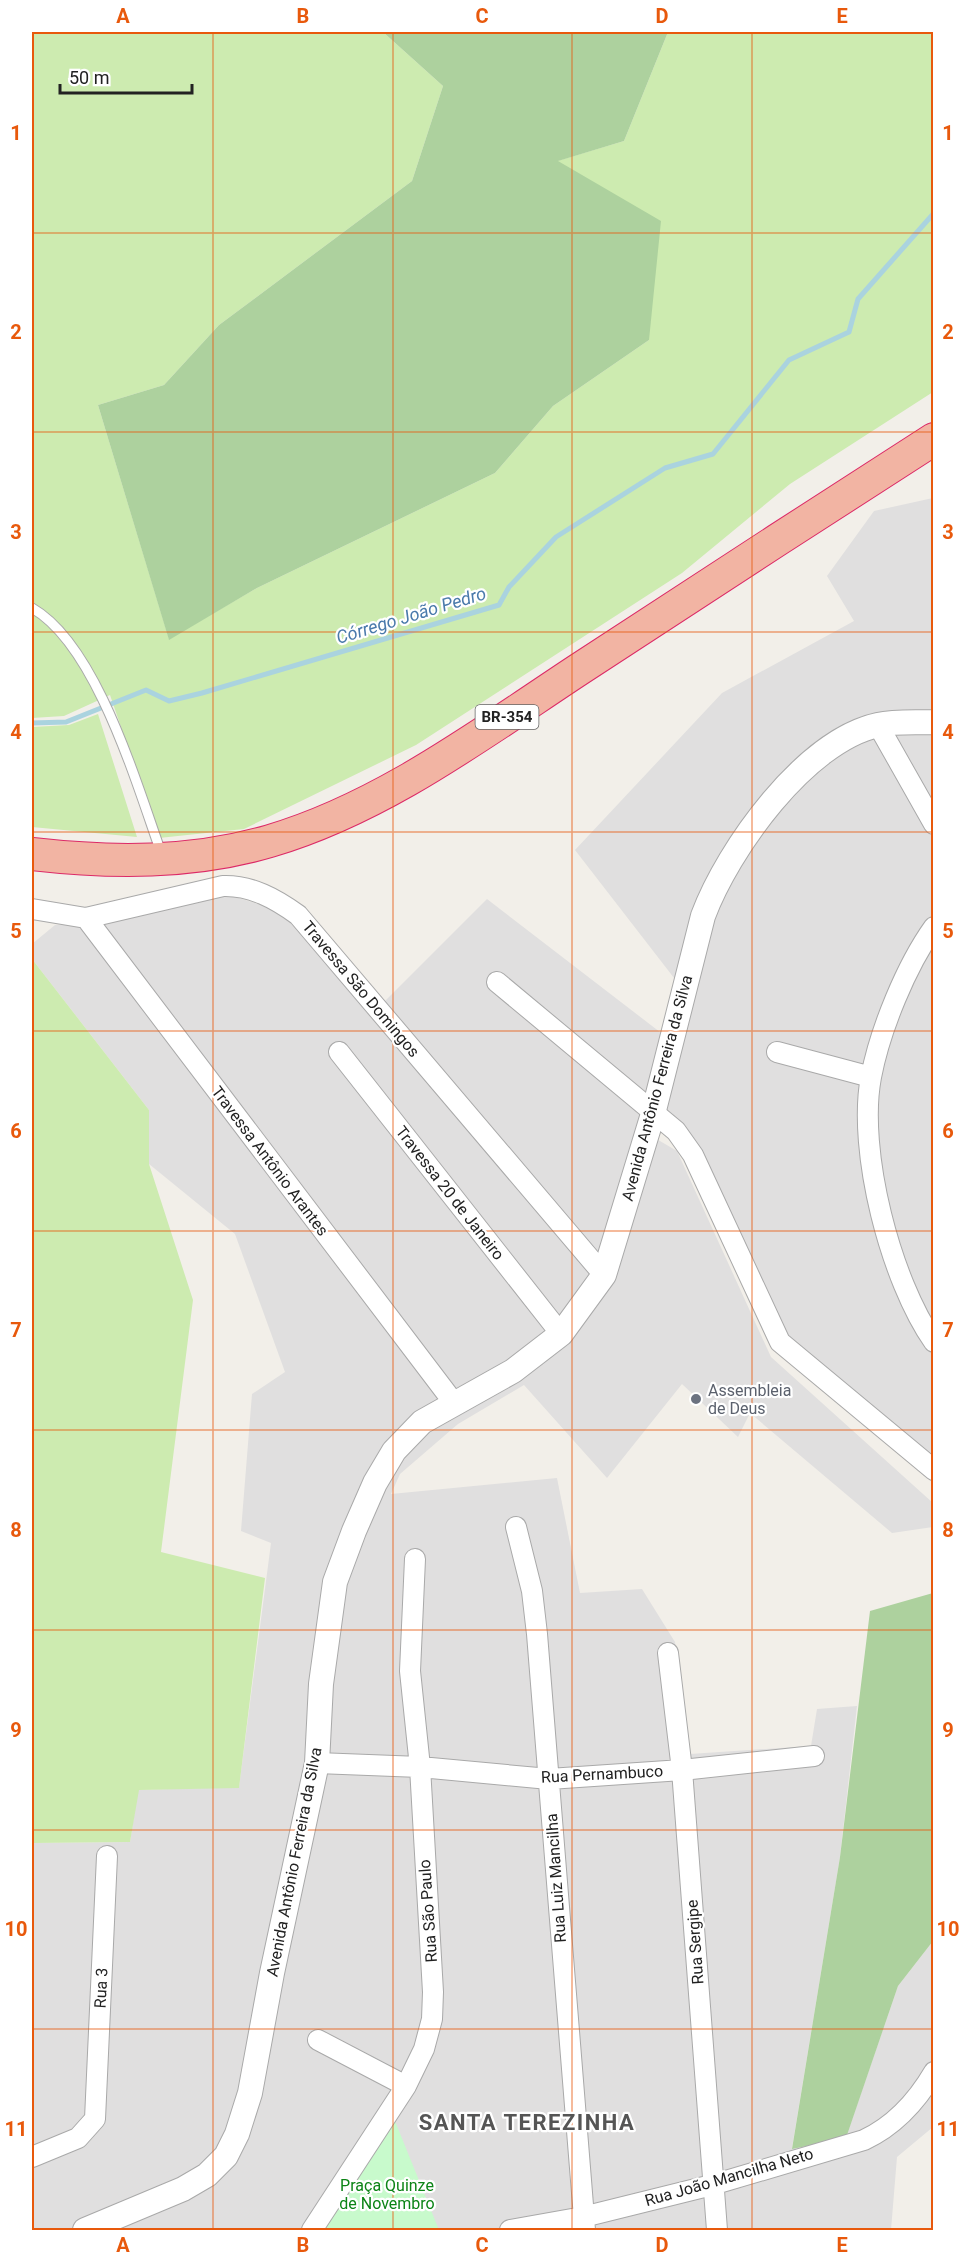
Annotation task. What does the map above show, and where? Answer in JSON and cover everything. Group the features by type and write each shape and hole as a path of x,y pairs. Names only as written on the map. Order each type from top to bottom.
{"highway":[{"name":"BR-354","path":"32,854 81,859 164,860 211,855 271,841 349,810 447,757 933,439"}],"street":[{"name":"Avenida Antônio Ferreira da Silva","path":"85,2230 183,2190 199,2180 226,2156 237,2134 250,2093 272,1972 316,1763 327,1630 335,1582 375,1483 394,1450 422,1422 513,1371 561,1334 604,1275 653,1114 703,916 714,886 732,855 807,764 841,740 878,725 933,722"},
{"path":"878,725 933,824"},
{"name":"Travessa São Domingos","path":"32,909 86,918 223,886 239,886 278,900 298,915 604,1275"},
{"name":"Travessa Antônio Arantes","path":"86,918 454,1404"},
{"path":"933,927 898,988 871,1077 868,1120 876,1191 888,1241 906,1292 933,1342"},
{"path":"497,982 676,1131 693,1155 780,1342 933,1470"},
{"name":"Travessa 20 de Janeiro","path":"339,1052 561,1334"},
{"path":"777,1052 871,1077"},
{"name":"Rua Luiz Mancilha","path":"516,1527 532,1591 584,2224"},
{"name":"Rua São Paulo","path":"312,2230 406,2086 424,2049 432,2019 433,1992 420,1767 410,1671 416,1559"},
{"name":"Rua Sergipe","path":"668,1653 682,1770 717,2230"},
{"name":"Rua Pernambuco","path":"316,1763 420,1767 549,1779 682,1770 814,1756"},
{"name":"Rua 3","path":"32,2157 78,2138 94,2119 107,1856"},
{"path":"318,2040 406,2086"},
{"name":"Rua João Mancilha Neto","path":"510,2230 584,2224 864,2140 883,2131 899,2117 930,2078"}],"lane":[{"path":"32,608 67,640 91,678 117,735 164,860"}],"shaded area":[{"path":"933,498 933,1483 776,1349 681,1149 648,1116 648,1134 677,1151 771,1357 933,1503 933,1527 892,1533 750,1413 738,1437 682,1384 607,1478 524,1385 458,1424 400,1474 391,1494 557,1478 580,1593 642,1589 675,1642 690,1754 811,1746 817,1709 857,1706 840,1857 792,2148 846,2137 898,1986 933,1941 933,2127 897,2157 891,2230 32,2230 32,1843 130,1842 138,1790 239,1787 271,1543 241,1531 252,1394 285,1372 235,1234 149,1164 149,1110 32,959 32,944 55,925 115,921 225,894 285,912 373,1013 487,899 669,1039 681,987 575,850 722,693 854,621 827,576 874,511"}],"green space":[{"path":"32,32 383,32 443,86 412,181 219,325 164,385 98,405 169,639 257,588 495,473 553,406 649,340 557,161 624,141 668,32 933,32 933,392 790,484 682,573 416,745 244,829 159,838 110,695 64,716 32,718"},
{"path":"383,32 668,32 624,141 558,161 661,221 649,340 553,406 495,473 257,588 169,640 98,405 164,385 219,325 412,181 443,86"},
{"path":"98,714 137,837 32,827 32,727 69,725"},
{"path":"32,959 149,1110 149,1164 193,1300 161,1552 265,1578 239,1788 139,1790 130,1842 32,1843"},
{"path":"933,1593 933,1941 898,1986 846,2138 792,2149 840,1857 870,1611"},
{"name":"Praça Quinze de Novembro","path":"395,2121 439,2230 322,2230"}],"waterway":[{"name":"Córrego João Pedro","path":"32,723 66,722 146,690 169,701 202,693 499,605 509,587 556,537 665,468 713,454 789,360 849,332 858,299 934,213"}],"place":[{"name":"Assembleia de Deus","path":"696,1399"}],"district":[{"name":"SANTA TEREZINHA","path":"527,2122"}]}
